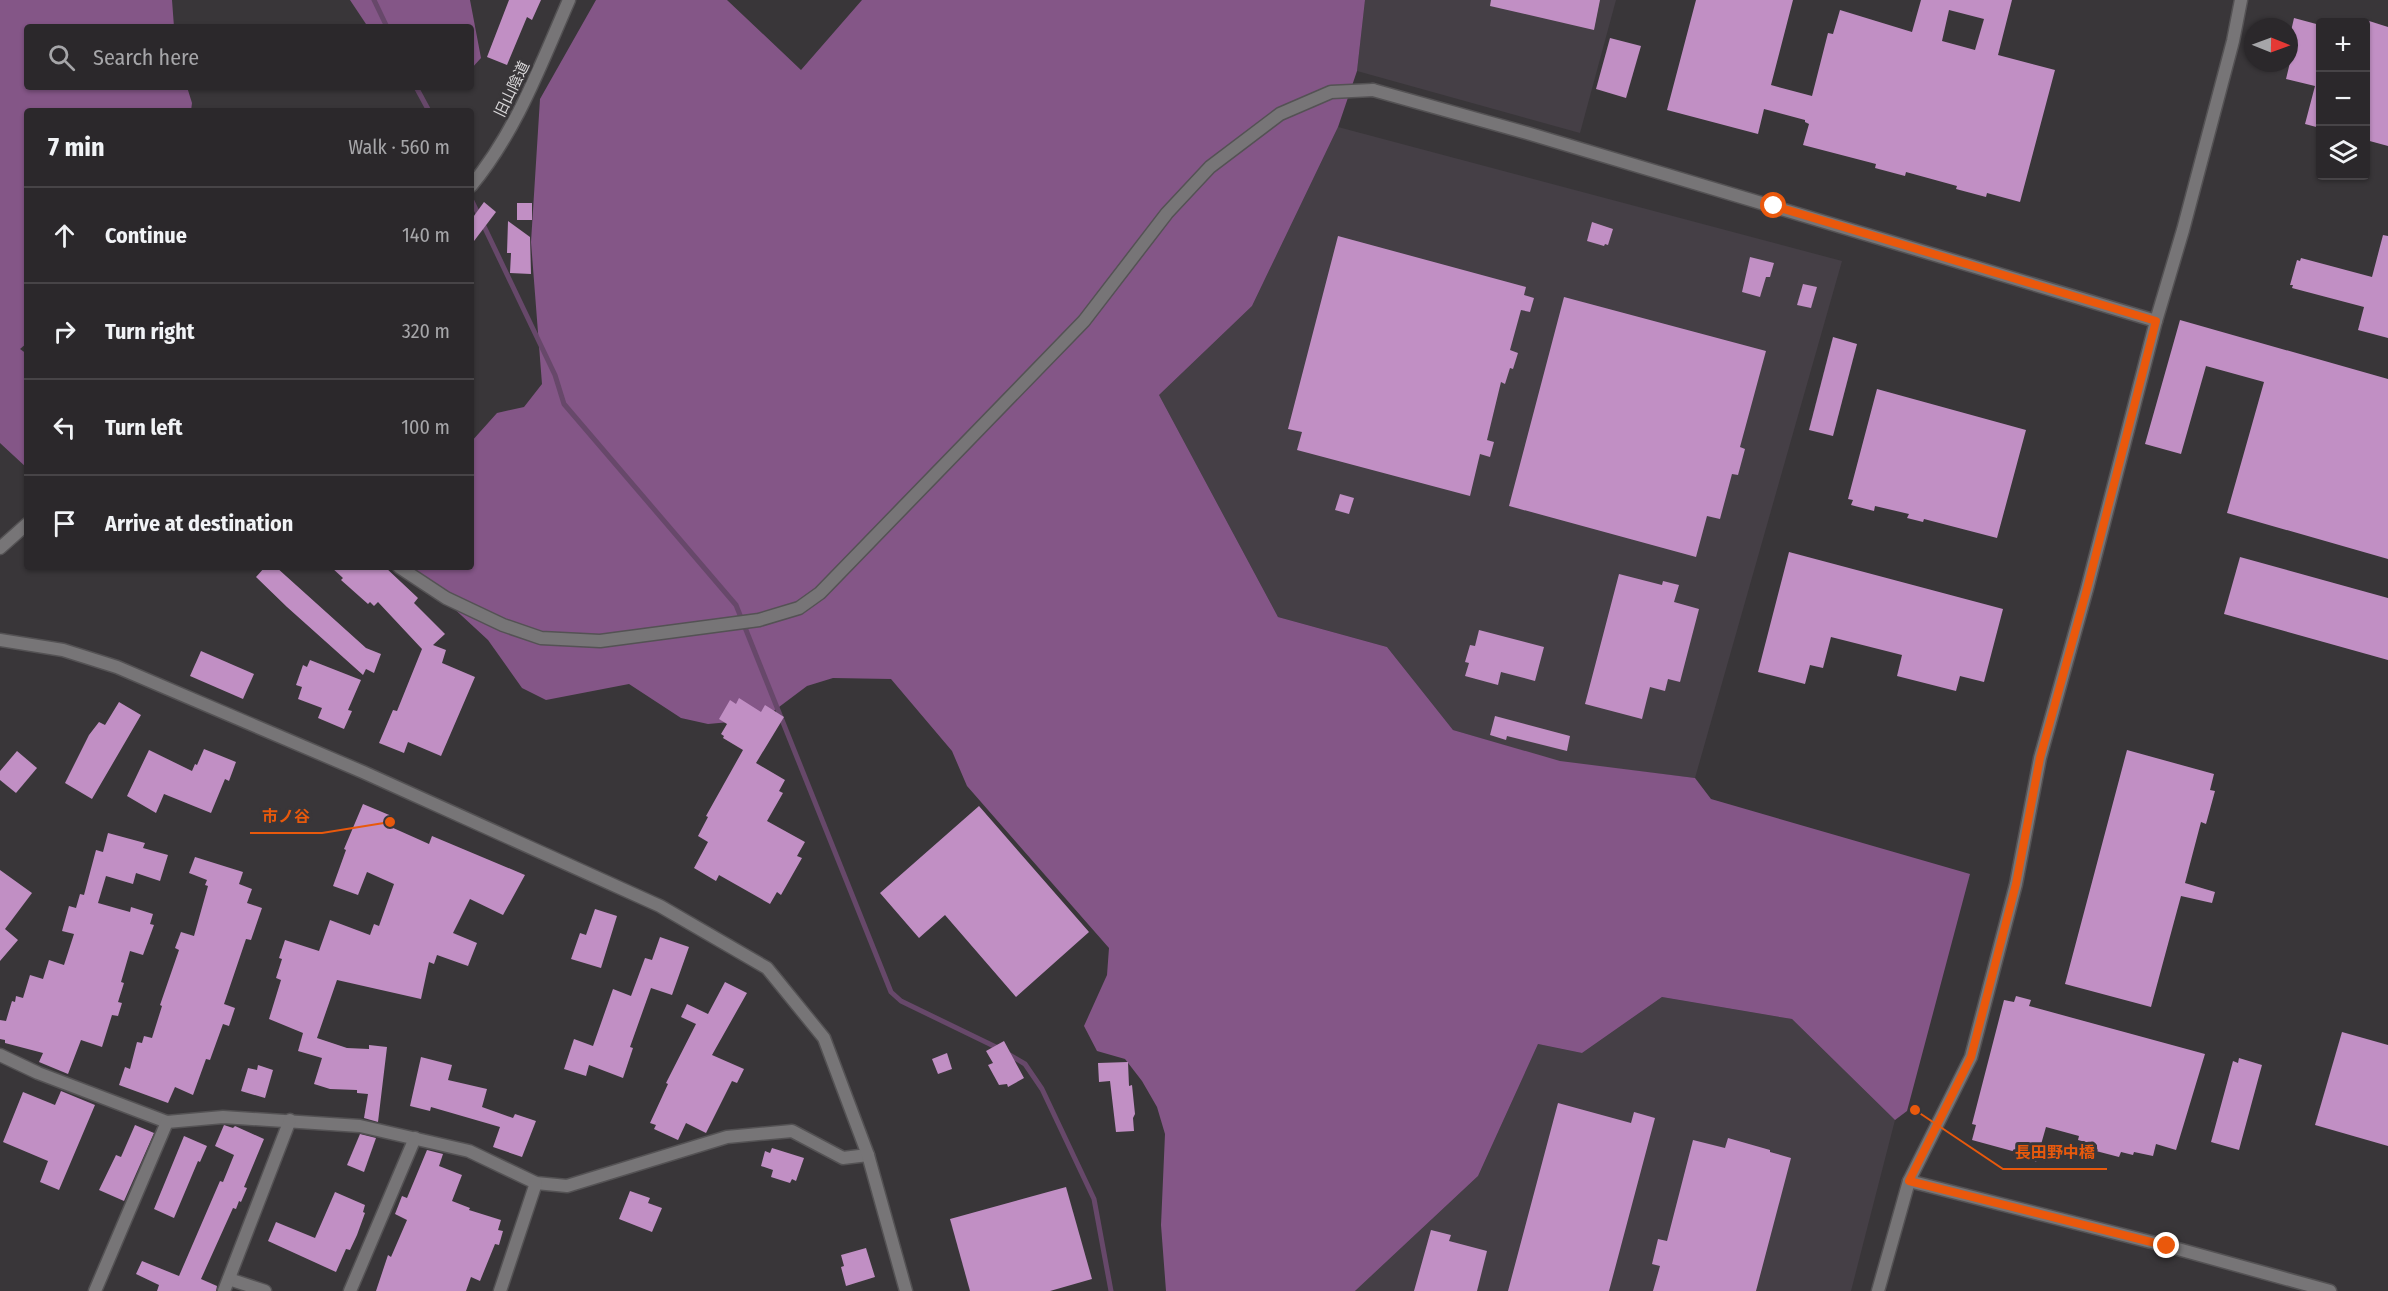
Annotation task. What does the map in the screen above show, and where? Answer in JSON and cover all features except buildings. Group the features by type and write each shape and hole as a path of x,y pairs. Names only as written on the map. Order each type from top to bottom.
{"street":[{"name":"旧山陰道","path":"474,182 491,162 531,86 569,0"},
{"path":"1878,1291 1909,1181 1971,1057 2016,884 2040,758 2087,589 2156,321 2183,230 2227,63 2241,0"},
{"path":"404,570 446,598 503,626 541,638 600,641 643,636 759,620 799,608 820,593 1084,321 1167,213 1210,167 1280,114 1331,92 1373,90 1549,139 2156,321"},
{"path":"0,549 24,527"},
{"path":"0,640 63,650 128,672 373,777 660,906 767,968 825,1038 868,1155 906,1291"},
{"path":"0,1055 38,1073 167,1122 223,1118 290,1120 360,1126 469,1151 536,1183 567,1186 727,1137 792,1131 843,1158 868,1155"},
{"path":"224,1291 290,1120"},
{"path":"95,1291 167,1122"},
{"path":"350,1291 415,1138"},
{"path":"1909,1181 2167,1246 2330,1291"},
{"path":"500,1291 536,1183"},
{"path":"229,1279 265,1291"}],"shaded area":[{"path":"0,0 172,0 174,24 24,24 24,90 188,90 192,103 191,108 24,108 24,346 20,349 24,352 24,465 0,443"},
{"path":"350,0 470,0 481,58 474,66 474,24 366,24"},
{"path":"596,0 727,0 801,70 862,0 1365,0 1357,71 1338,127 1252,306 1159,395 1278,617 1387,647 1453,730 1560,761 1695,778 1711,799 1970,874 1907,1111 1895,1120 1792,1019 1662,997 1582,1053 1538,1044 1478,1176 1355,1291 1166,1291 1161,1225 1165,1134 1157,1107 1142,1081 1125,1059 1097,1051 1084,1026 1107,975 1109,948 967,786 952,751 891,679 833,678 807,686 763,719 708,724 681,718 629,684 546,700 522,688 488,640 412,570 474,570 474,439 497,413 524,407 542,384 531,242 540,99"},
{"path":"1365,0 1616,0 1580,133 1357,71"},
{"path":"1338,127 1842,261 1695,778 1560,762 1453,730 1387,647 1278,617 1159,395 1252,306"},
{"path":"1662,997 1792,1019 1895,1120 1851,1291 1355,1291 1478,1176 1538,1044 1582,1053"}],"waterway":[{"path":"374,0 386,24"},
{"path":"418,90 427,108"},
{"path":"474,205 555,375 564,404 736,605 891,992 901,1001 1000,1049"},
{"path":"1008,1054 1025,1064 1042,1089 1094,1199 1111,1291"}],"place":[{"name":"市ノ谷","path":"390,822"},
{"name":"長田野中橋","path":"1915,1110"}],"route":[{"path":"1774,206 2156,321 2151,349 2040,758 2016,884 1971,1057 1909,1181 2167,1246"}]}
